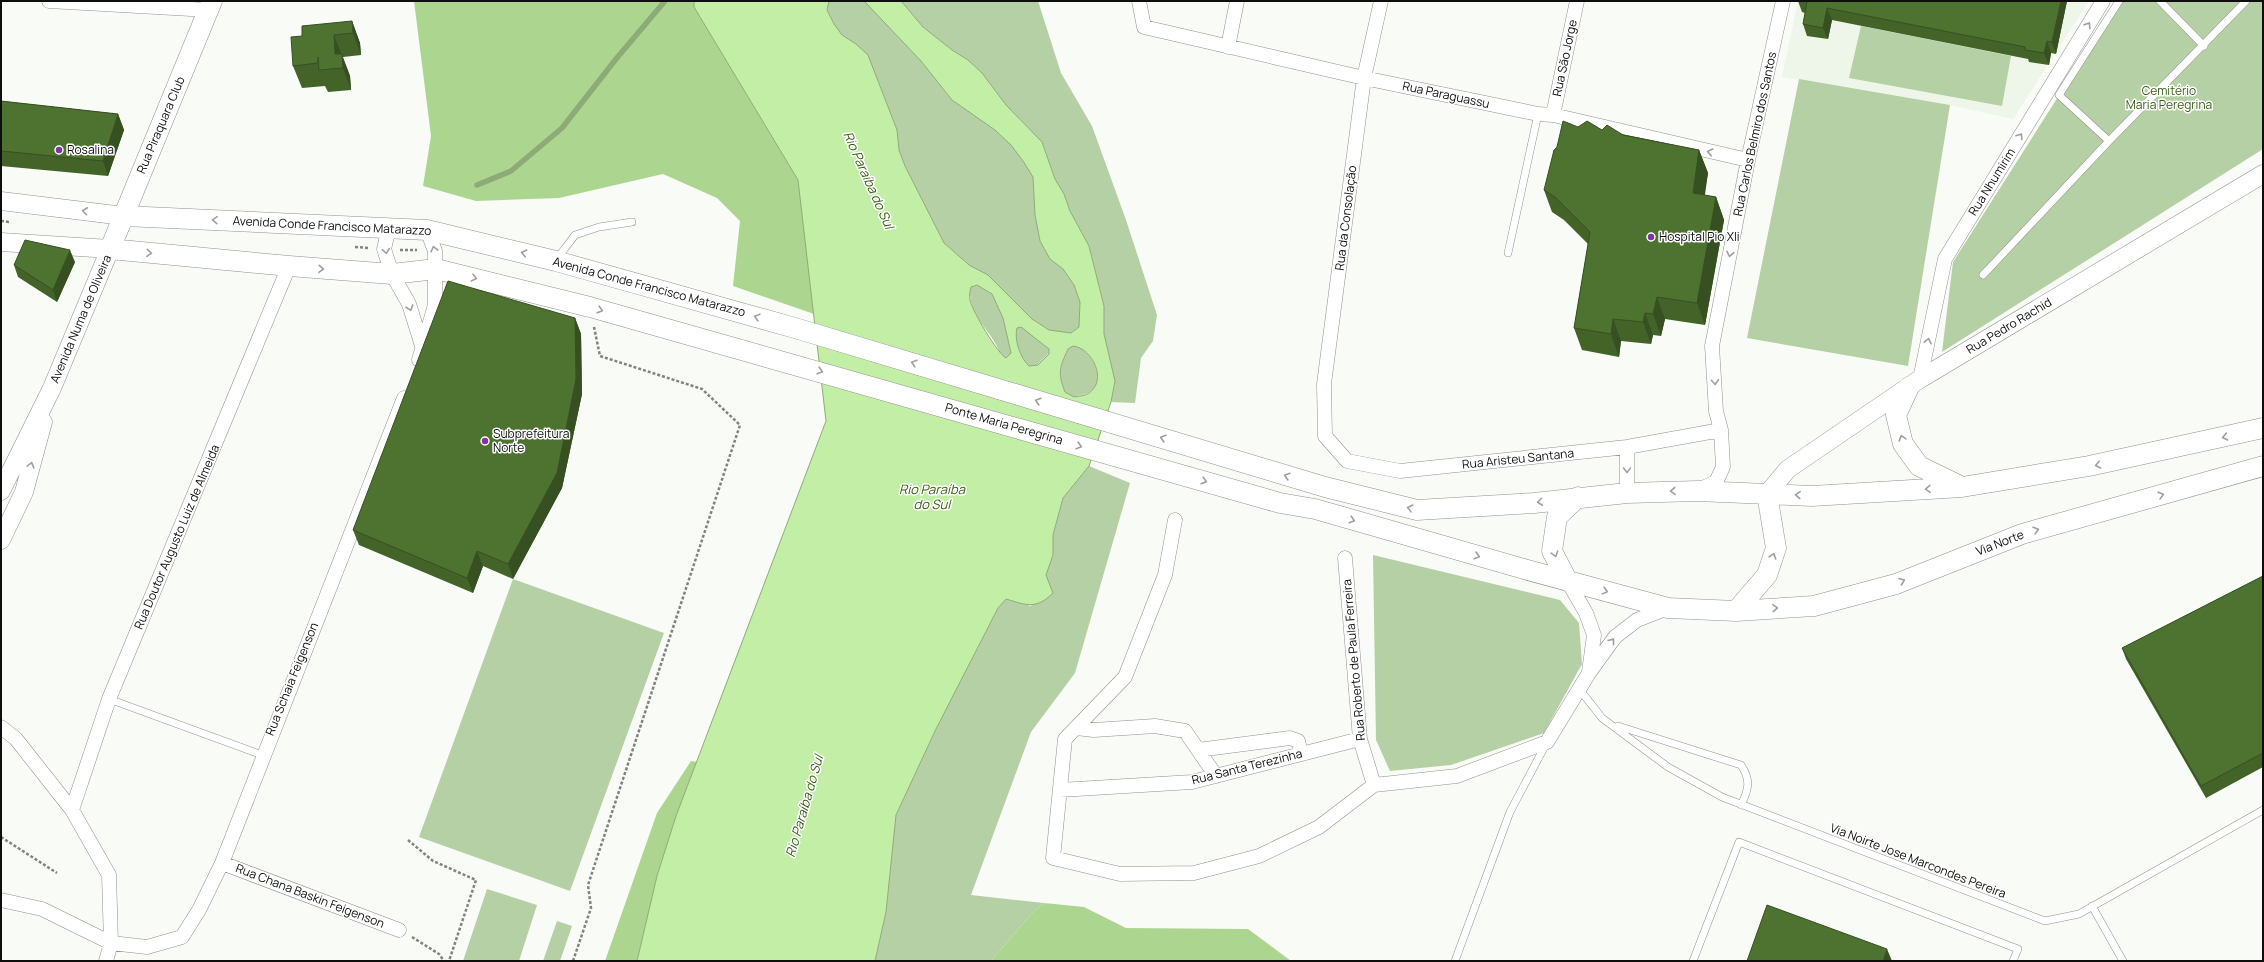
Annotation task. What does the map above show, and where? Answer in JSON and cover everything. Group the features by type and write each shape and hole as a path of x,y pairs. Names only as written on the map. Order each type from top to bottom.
{"main road":[{"name":"Rua Piraquara Club","path":"110,249 211,5"},
{"name":"Avenida Conde Francisco Matarazzo","path":"124,216 427,230 556,261 795,328 1325,487 1416,510 1534,503 1578,497"},
{"path":"110,249 392,274 436,269 590,307"},
{"name":"Ponte Maria Peregrina","path":"590,307 1280,503 1314,510 1567,580"},
{"path":"1914,383 1896,415 1903,444 1919,466 1962,487"},
{"path":"1567,580 1552,551 1556,517 1578,497 1627,493 1697,491 1812,496 1962,487 2089,466 2263,428"},
{"name":"Via Norte","path":"1567,580 1668,608 1736,611 1822,604 1896,584 2022,534 2263,466"},
{"path":"1736,611 1767,575 1776,548 1768,494"}],"street":[{"path":"49,1 211,5"},
{"name":"Rua Paraguassu","path":"1139,1 1144,27 1364,78 1538,114 1553,115 1748,160"},
{"path":"1228,47 1237,1"},
{"name":"Rua da Consolação","path":"1325,436 1324,384 1364,78 1380,1"},
{"name":"Rua São Jorge","path":"1553,115 1577,1"},
{"name":"Rua Carlos Belmiro dos Santos","path":"1697,491 1716,482 1723,467 1721,430 1716,411 1712,346 1748,160 1783,1"},
{"name":"Rua Nhumirim","path":"1914,383 1945,259 2103,1"},
{"name":"Rua Pedro Rachid","path":"1768,494 1788,469 1914,383 2263,174"},
{"name":"Avenida Conde Francisco Matarazzo","path":"1,201 124,216"},
{"path":"389,228 384,249 392,274 410,304 423,349"},
{"path":"414,372 423,349 435,305 435,251 427,230"},
{"path":"1,242 110,249"},
{"name":"Avenida Numa de Oliveira","path":"2,486 52,388 110,249"},
{"name":"Rua Doutor Augusto Luiz de Almeida","path":"72,810 109,700 289,266"},
{"name":"Rua Schaia Feigenson","path":"1,900 42,909 111,943 147,947 182,937 199,910 222,863 262,755 408,386"},
{"name":"Avenida Numa de Oliveira","path":"1,540 24,492 52,388"},
{"name":"Rua Aristeu Santana","path":"1325,436 1347,461 1400,471 1627,447 1721,430"},
{"path":"1627,447 1627,493"},
{"path":"2,486 24,492"},
{"path":"1175,520 1165,575 1125,677 1065,739 1053,858 1120,874 1194,873 1259,856 1319,827 1374,785 1457,776 1547,742 1589,673 1615,637 1637,620 1668,608"},
{"name":"Rua Roberto de Paula Ferreira","path":"1345,558 1360,739 1374,785"},
{"path":"1567,580 1586,612 1594,635 1589,673"},
{"path":"1076,728 1094,730 1155,726 1185,731 1216,776"},
{"path":"1,728 16,739 72,810 108,875 111,943 106,961"},
{"path":"1198,750 1290,738 1298,741 1301,754"},
{"name":"Rua Santa Terezinha","path":"1060,790 1192,782 1360,739"},
{"name":"Rua Chana Baskin Feigenson","path":"222,863 399,930"}],"lane":[{"path":"2109,141 2059,95 2119,1"},
{"path":"2160,1 2204,46"},
{"path":"1983,275 2109,141 2204,46 2246,1"},
{"path":"1508,253 1538,114"},
{"path":"556,261 575,235 599,227 632,222"},
{"name":"Via Noirte Jose Marcondes Pereira","path":"1580,690 1602,718 1668,767 1722,797 2045,921 2079,914 2263,810"},
{"path":"109,700 262,755"},
{"path":"1612,724 1741,764 1747,774 1749,788 1741,805"},
{"path":"1455,961 1510,812 1547,742"},
{"path":"1693,961 1739,842 2018,949 2013,961"},
{"path":"2092,906 2123,961"}],"path":[{"path":"573,961 591,908 588,885 740,425 702,389 600,356 590,307"},
{"path":"1,837 57,873"},
{"path":"408,840 433,862 476,880 449,961"},
{"path":"399,930 439,954 444,961"}],"shaded area":[{"path":"414,1 694,1 694,7 798,180 814,314 733,286 740,221 717,198 663,174 559,198 476,201 423,186 431,136"},
{"path":"1798,1 2089,1 2013,119 1950,105 1782,77"},
{"path":"691,761 697,762 676,816 657,876 637,961 605,961 657,813"},
{"path":"1044,903 1084,907 1126,928 1248,929 1291,961 991,961 1033,912"}],"green space":[{"path":"829,1 864,1 867,3 921,61 952,100 995,130 1011,145 1023,161 1033,177 1035,215 1040,241 1050,259 1063,269 1074,285 1080,302 1079,327 1071,333 1049,330 1032,319 988,275 969,265 944,243 905,166 899,150 897,130 879,83 856,44 842,35 834,24 827,10"},
{"path":"901,1 1038,1 1061,73 1092,126 1126,220 1157,315 1153,341 1141,358 1135,403 1111,402 1115,381 1104,334 1104,306 1089,246 1070,211 1064,194 1055,179 1042,142 1006,105 982,73 968,60 952,50 923,27"},
{"name":"Cemitério Maria Peregrina","path":"2119,1 2263,1 2263,149 1942,352 1953,262"},
{"path":"1861,26 2011,56 2002,106 1849,78"},
{"path":"1799,79 1950,105 1908,366 1747,338"},
{"path":"977,285 992,294 1003,318 1011,353 1006,358 1001,356 973,308 970,298 970,287"},
{"path":"1021,326 1049,349 1049,353 1037,365 1029,366 1020,353 1017,343 1016,328"},
{"path":"1073,346 1086,352 1091,358 1095,364 1097,379 1096,385 1091,391 1073,397 1065,392 1060,370 1068,349"},
{"path":"1089,466 1130,483 1075,673 1031,732 971,895 1044,903 1033,912 991,961 875,961 886,912 896,815 936,729 998,608 1006,599 1031,606 1053,555 1053,535 1063,498"},
{"path":"1373,555 1560,600 1579,623 1582,664 1544,733 1451,765 1390,771 1376,740"},
{"path":"513,579 664,633 570,891 419,837"},
{"path":"487,889 537,905 519,961 463,961"},
{"path":"557,921 572,926 560,961 543,961"}],"water":[{"name":"Rio Paraíba do Sul","path":"694,1 829,1 827,10 834,24 842,35 856,44 868,55 897,130 899,150 905,166 944,243 969,265 988,275 1032,319 1049,330 1071,333 1079,327 1080,302 1074,285 1063,269 1050,259 1040,241 1035,215 1033,177 1011,145 995,130 952,100 921,61 864,1 901,1 923,27 952,50 968,60 982,73 1006,105 1042,142 1055,179 1064,194 1070,211 1089,246 1104,306 1104,334 1115,381 1111,402 1089,466 1063,498 1053,535 1053,555 1046,575 1053,593 1041,602 1031,605 1006,599 998,608 936,729 896,815 886,912 875,961 637,961 657,876 676,816 826,421 798,180 694,7","holes":["977,285 992,294 1003,318 1011,353 1006,358 997,349 980,322 970,300 971,287","1021,327 1049,349 1049,354 1038,365 1029,366 1020,353 1016,337 1017,328","1073,346 1080,348 1086,352 1095,365 1097,373 1095,387 1086,395 1074,397 1065,392 1060,370 1068,349"]}],"building":[{"path":"1803,1 2061,1 2052,42 2047,41 2044,53 2025,50 2025,47 1827,8 1823,28 1803,24 1807,2"},
{"path":"352,21 353,33 334,35 335,54 342,54 343,68 319,70 318,57 318,63 293,66 291,37 302,36 302,26"},
{"name":"Rosalina","path":"1,101 118,114 103,161 1,151"},
{"name":"Hospital Pio XIi","path":"1563,121 1578,127 1587,121 1602,130 1607,125 1623,135 1699,150 1693,193 1716,197 1697,303 1657,297 1653,314 1645,313 1643,322 1613,319 1611,334 1574,328 1590,232 1556,198 1544,190"},
{"path":"25,240 70,250 53,290 14,265"},
{"name":"Subprefeitura Norte","path":"448,281 575,318 576,379 557,473 508,564 477,551 467,578 353,530"},
{"path":"2263,576 2263,753 2201,786 2122,648"},
{"path":"1767,905 1887,949 1883,961 1747,961"}],"waterway":[{"path":"477,185 511,171 562,128 616,59 665,1"}],"place":[{"name":"Rosalina","path":"59,150"},
{"name":"Hospital Pio XIi","path":"1651,237"},
{"name":"Subprefeitura Norte","path":"485,441"}]}
